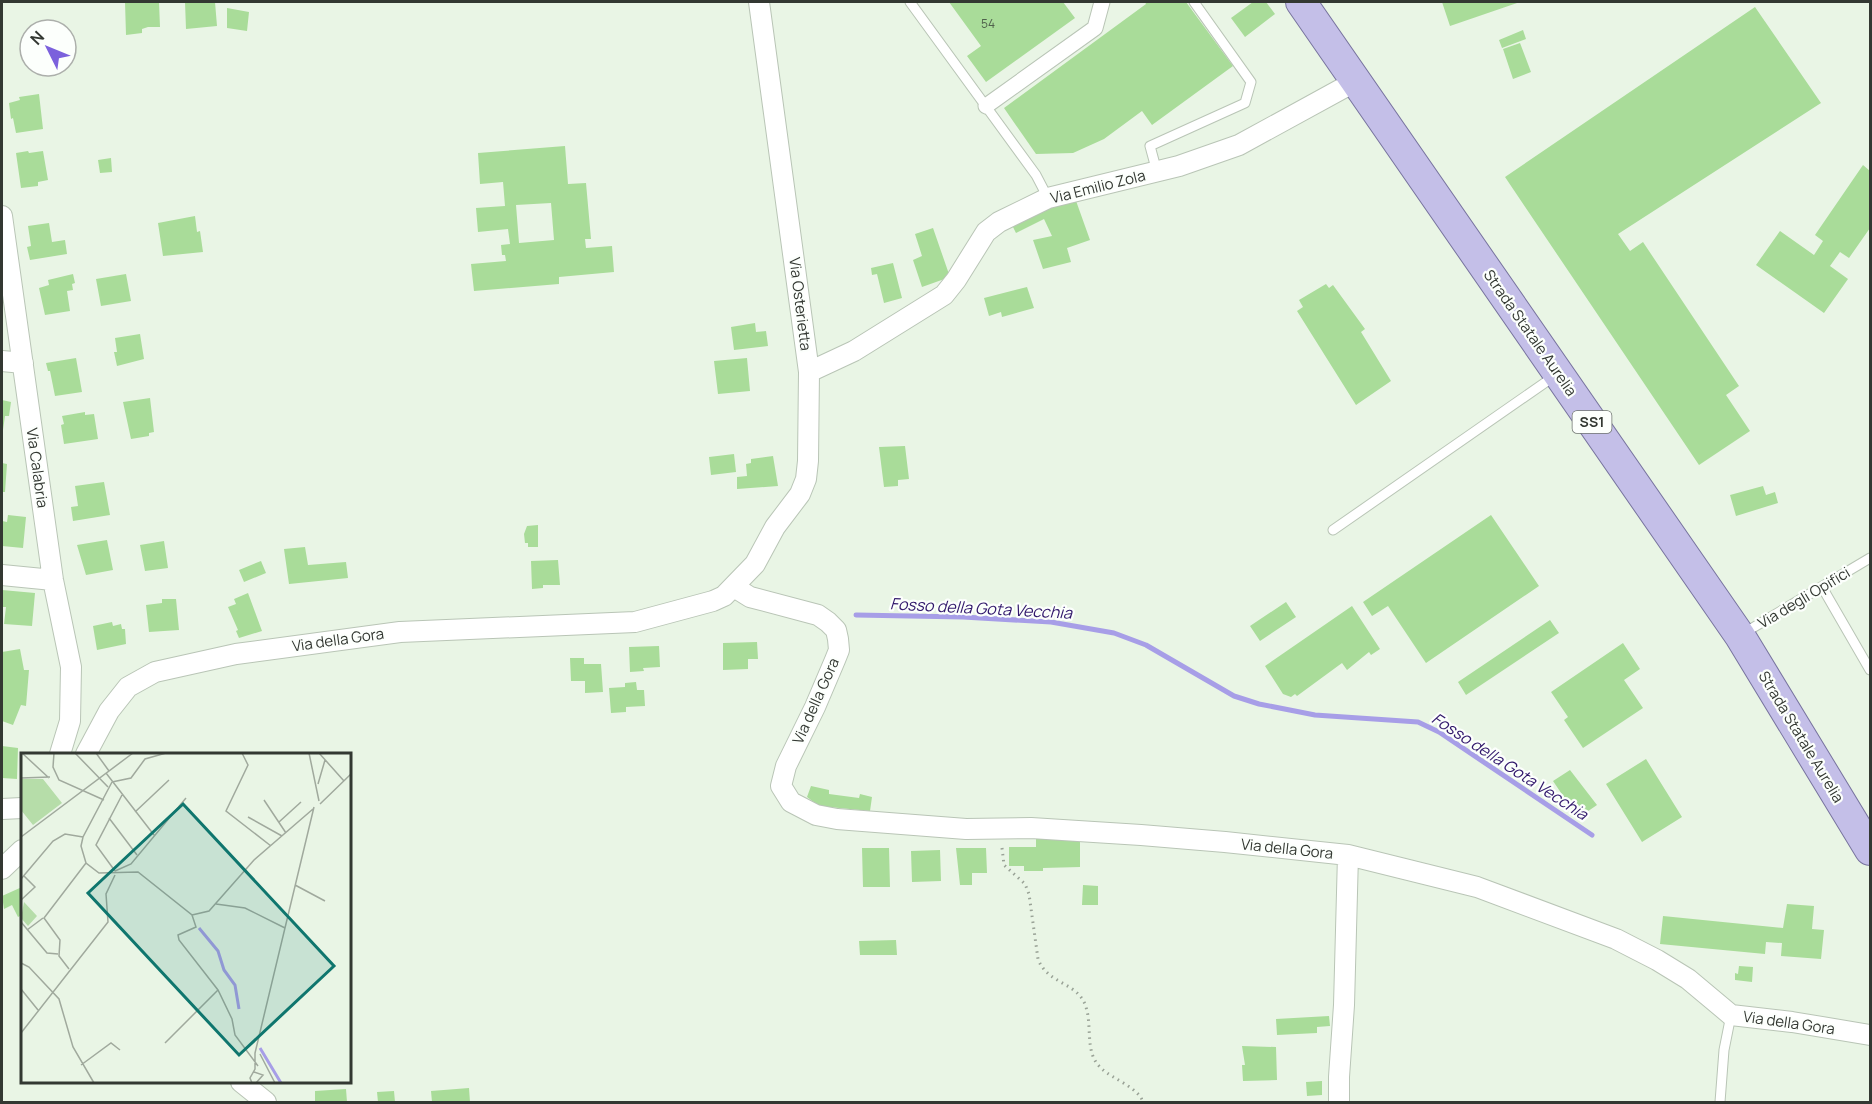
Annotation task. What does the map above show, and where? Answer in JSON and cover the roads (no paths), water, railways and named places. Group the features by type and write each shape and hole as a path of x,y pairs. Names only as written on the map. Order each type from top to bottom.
{"main road":[{"name":"Strada Statale Aurelia","path":"1301,2 1740,636 1870,850"}],"street":[{"name":"Via Osterietta","path":"734,586 755,564 775,527 800,494 806,478 808,461 809,372 759,2"},
{"path":"986,106 1095,27 1102,2"},
{"name":"Via Emilio Zola","path":"809,372 854,351 944,295 986,232 999,222 1048,198 1179,166 1239,144 1356,81"},
{"name":"Via Calabria","path":"2,216 53,580 71,667 70,721 60,753"},
{"path":"2,361 23,363"},
{"path":"2,575 53,580"},
{"name":"Via della Gora","path":"87,753 109,711 128,687 155,672 236,654 400,632 635,622 713,601 724,596 734,586 750,597 818,615 836,630 839,650 816,707 786,766 781,786 790,802 816,815 837,819 966,829 1031,828 1189,839 1348,855 1477,887 1616,939 1688,979 1731,1015 1870,1035"},
{"path":"70,721 98,731"},
{"path":"2,808 21,808"},
{"path":"2,869 21,851"},
{"name":"Via della Gora","path":"1339,1102 1348,855"},
{"path":"242,1083 266,1102"}],"lane":[{"path":"910,2 1036,175 1048,198"},
{"path":"1156,171 1150,146 1245,102 1251,82 1194,2"},
{"path":"1333,530 1558,374"},
{"name":"Via degli Opifici","path":"1740,636 1870,559"},
{"path":"1822,587 1870,670"},
{"path":"1720,1102 1724,1050 1731,1015"}],"waterway":[{"name":"Fosso della Gota Vecchia","path":"856,615 963,617 1051,622 1114,633 1146,645 1234,696 1259,704 1315,715 1418,722 1439,732 1592,835"}]}
